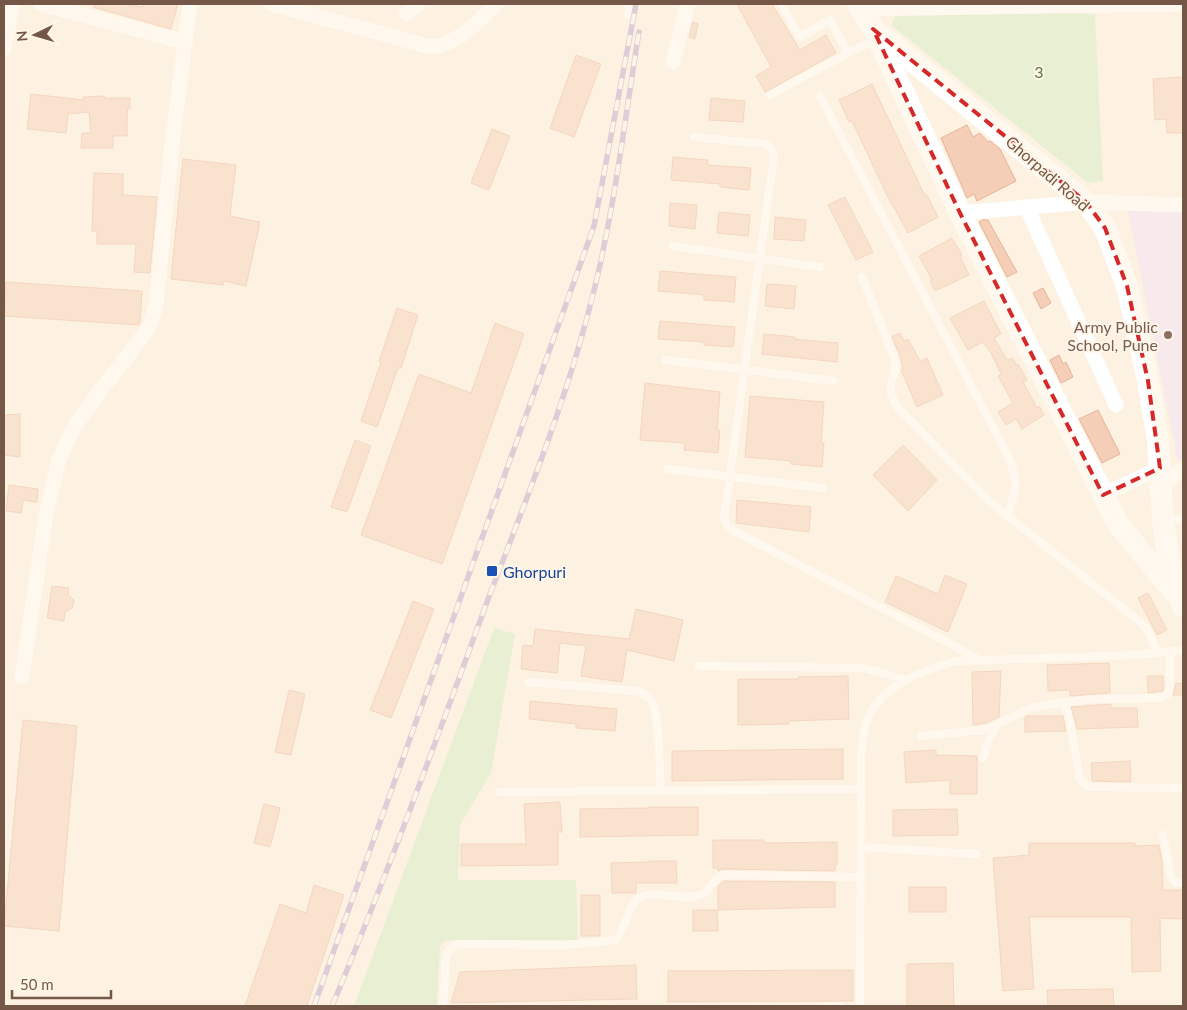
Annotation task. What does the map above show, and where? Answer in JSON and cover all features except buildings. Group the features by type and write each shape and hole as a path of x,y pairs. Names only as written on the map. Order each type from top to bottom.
{"main road":[{"name":"Ghorpadi Road","path":"859,6 875,33 1086,202 1105,228 1127,286 1148,381 1158,440 1161,476 1173,520 1169,562 1182,602"},
{"path":"875,33 960,213 1118,524 1182,602"}],"street":[{"path":"4,48 13,4"},
{"path":"41,4 185,42"},
{"path":"22,677 46,515 60,460 74,427 149,327 156,306 172,145 190,4"},
{"path":"272,4 432,47 442,45 465,34 496,4"},
{"path":"406,14 418,4"},
{"path":"673,62 688,4"},
{"path":"859,6 1183,4"},
{"path":"960,213 1086,202 1183,205"},
{"path":"1027,208 1116,406"},
{"path":"1103,495 1183,470"}],"lane":[{"path":"628,15 629,4"},
{"path":"781,4 800,37 830,20 848,53"},
{"path":"770,95 848,53 875,33"},
{"path":"820,96 1009,458 1015,475 1016,489 1007,516"},
{"path":"694,137 765,144 771,148 774,155 729,477 724,518 727,525 734,531 981,661"},
{"path":"673,246 820,267"},
{"path":"862,277 894,357 896,366 890,383 890,391 898,408 989,501 1141,622 1150,635 1157,653"},
{"path":"666,360 833,381"},
{"path":"668,469 823,488"},
{"path":"860,1006 863,735 866,722 873,709 891,688 942,665 957,661 1170,653 1183,650"},
{"path":"921,736 973,732 996,726 1031,708 1094,699 1159,698 1167,695 1170,687 1170,653"},
{"path":"699,666 864,668 907,680"},
{"path":"529,682 636,691 646,694 652,703 656,721 661,791"},
{"path":"1063,703 1068,713 1080,779 1087,787 1183,788"},
{"path":"983,758 989,739 996,726"},
{"path":"500,792 861,789"},
{"path":"1163,836 1171,878 1176,883 1183,883"},
{"path":"862,846 976,854"},
{"path":"443,1006 446,956 450,948 458,944 566,945 616,940 621,934 631,907 637,899 645,895 685,898 700,895 709,889 716,878 723,875 862,877"},
{"path":"827,1006 840,1006"}],"highlighted area":[{"path":"873,29 1086,202 1105,228 1127,286 1148,381 1160,468 1103,495 960,213"}],"shaded area":[{"name":"Army Public School, Pune","path":"1128,211 1183,211 1183,459 1178,461"}],"green space":[{"name":"3","path":"899,10 1095,14 1103,181 1088,183 891,25"},
{"path":"494,628 515,634 491,773 460,825 458,880 576,880 578,940 447,940 440,946 437,1006 354,1006"}],"railway":[{"path":"314,1006 594,226 636,4"},
{"path":"332,1006 412,805 543,456 580,344 606,238 639,32"}],"place":[{"name":"Army Public School, Pune","path":"1168,335"},
{"name":"Ghorpuri","path":"492,571"}]}
